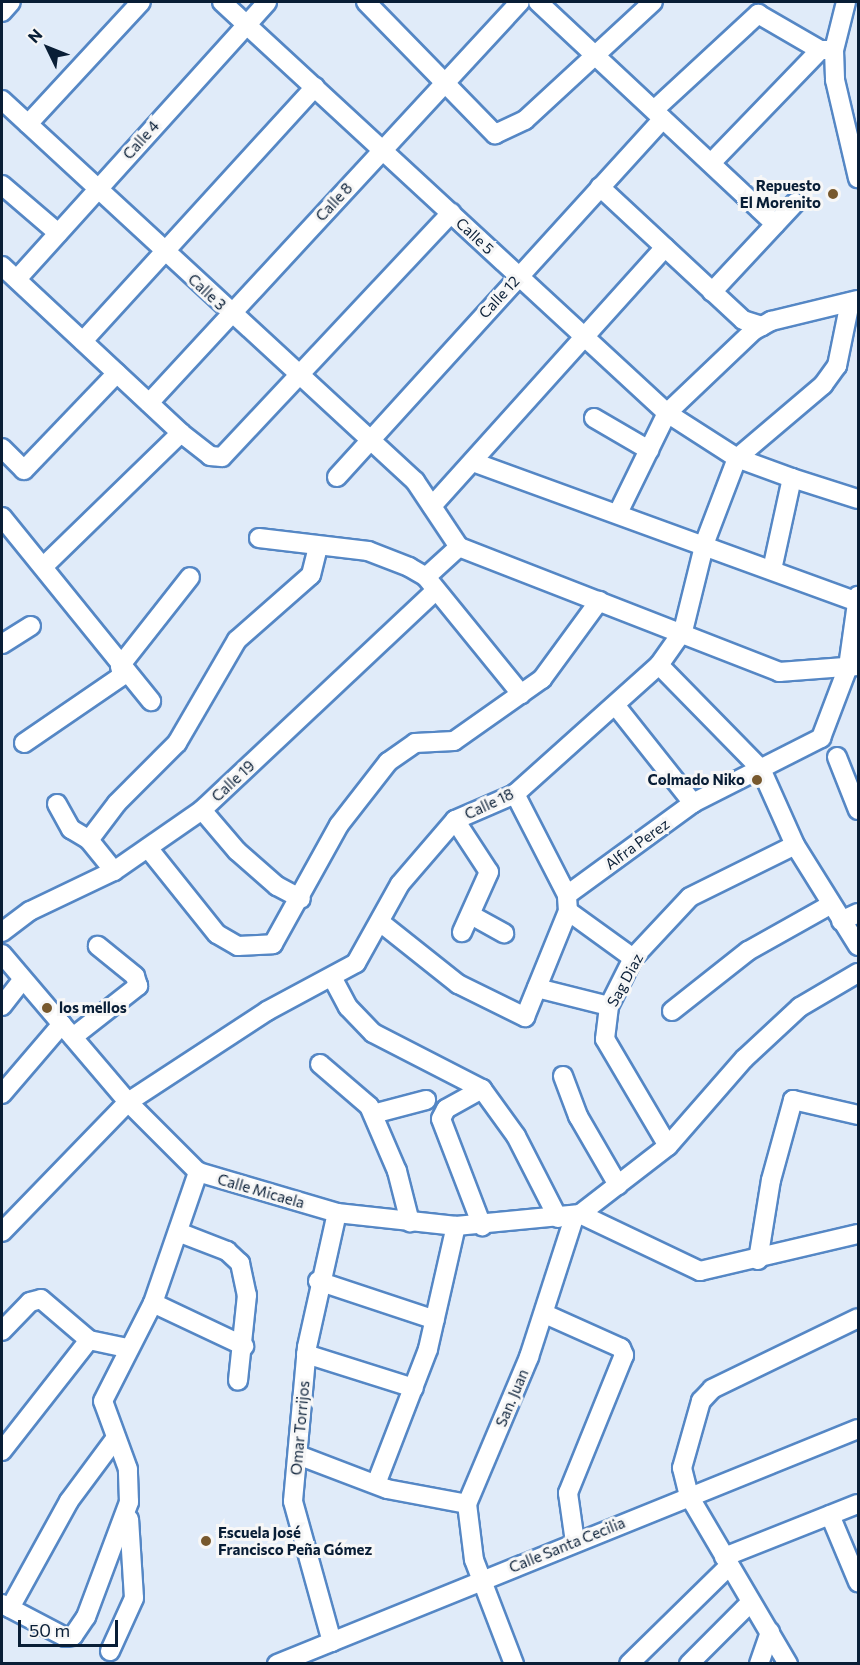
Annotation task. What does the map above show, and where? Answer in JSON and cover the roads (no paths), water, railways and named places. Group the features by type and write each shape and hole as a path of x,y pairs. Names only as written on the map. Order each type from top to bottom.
{"street":[{"path":"2,12 11,2"},
{"path":"28,124 141,2"},
{"name":"Calle 5","path":"222,2 667,413 737,458 858,500"},
{"name":"Calle 4","path":"17,279 267,2"},
{"name":"Calle 8","path":"149,403 520,2"},
{"path":"538,2 595,52 775,224"},
{"path":"377,6 444,84 495,134 525,120 595,52 654,2"},
{"path":"712,162 827,50 846,2"},
{"name":"Calle 12","path":"337,477 369,439 600,187 659,114 750,20 768,15 827,50"},
{"path":"827,50 844,134 858,178"},
{"path":"83,341 315,87"},
{"name":"Calle 3","path":"2,100 300,378 415,481 459,547"},
{"path":"2,185 58,233"},
{"path":"600,187 743,320 762,326"},
{"path":"712,292 795,203"},
{"path":"2,266 181,433 210,456 222,457 300,378 451,213"},
{"path":"432,506 665,247"},
{"path":"618,513 667,413 762,326 854,301 837,366 823,385 737,458"},
{"path":"2,448 24,470 117,373"},
{"path":"594,418 648,450"},
{"path":"44,566 181,433"},
{"name":"Calle 18","path":"2,1232 129,1102 267,1011 356,963 424,852 455,820 515,794 616,706 659,665 683,631 737,458"},
{"path":"473,462 711,545 858,602"},
{"path":"772,570 792,478"},
{"path":"2,517 44,566 120,666 151,702"},
{"path":"259,538 368,551 430,584 521,694"},
{"path":"89,840 117,803 177,743 237,640 311,575 318,546"},
{"path":"459,547 683,631 779,672 853,666"},
{"name":"Calle 19","path":"2,932 30,911 114,871 202,810 430,584 459,547"},
{"path":"24,743 122,676 120,666 190,578"},
{"path":"858,596 853,666 821,738 837,757 858,810"},
{"path":"148,848 217,934 238,946 273,944 301,899 339,825 403,748 454,741 521,694 568,650 599,601"},
{"path":"2,644 31,626"},
{"path":"659,665 761,769 795,845 830,905 858,946"},
{"path":"616,706 693,803"},
{"name":"Alfra Perez","path":"568,903 693,803 821,738"},
{"path":"837,757 858,766"},
{"path":"515,794 568,903 633,958"},
{"path":"57,804 71,829 89,840 114,871"},
{"path":"202,810 255,867 301,899"},
{"path":"455,820 489,872 462,932"},
{"name":"Sag Diaz","path":"668,1146 605,1039 609,1006 633,958 705,886 795,845"},
{"path":"380,922 458,984 522,1017 528,1014 568,903"},
{"path":"672,1011 748,951 830,905"},
{"path":"841,921 858,913"},
{"path":"471,915 504,933"},
{"path":"2,1094 67,1031 138,986 135,976 98,946"},
{"name":"Calle Micaela","path":"2,954 129,1102 198,1172 337,1213 410,1222 482,1226 571,1216"},
{"path":"571,1216 618,1185 668,1146 744,1059 800,1007 858,973"},
{"path":"332,977 348,1007 373,1033 482,1089 571,1216 700,1272 758,1260 858,1234"},
{"path":"2,1006 22,980"},
{"path":"537,988 609,1006"},
{"path":"320,1064 360,1096 373,1114 397,1171 410,1222"},
{"path":"563,1076 578,1116 618,1185"},
{"path":"482,1089 446,1109 441,1119 482,1226"},
{"path":"758,1260 771,1180 790,1105 798,1098 858,1115"},
{"path":"373,1114 426,1100"},
{"path":"110,1651 134,1598 128,1469 115,1439 103,1401 126,1348 153,1303 198,1172"},
{"name":"Omar Torrijos","path":"332,1642 293,1501 306,1354 318,1281 337,1213"},
{"name":"San. Juan","path":"514,1664 481,1579 465,1523 467,1504 545,1314 571,1216"},
{"path":"376,1484 414,1388 435,1320 456,1226"},
{"path":"178,1232 227,1251 240,1263 248,1295 244,1346 238,1381"},
{"path":"318,1281 435,1320"},
{"path":"2,1331 34,1299 49,1301 89,1340 126,1348"},
{"path":"153,1303 244,1346"},
{"path":"545,1314 621,1348 624,1355 568,1493 575,1542"},
{"path":"788,1664 688,1496 682,1468 701,1401 712,1389 858,1318"},
{"path":"2,1451 89,1340"},
{"path":"306,1354 414,1388"},
{"name":"Calle Santa Cecilia","path":"277,1664 310,1657 332,1642 481,1579 858,1429"},
{"path":"115,1439 69,1501 6,1606 53,1635 73,1636 98,1589 129,1502"},
{"path":"298,1455 376,1484 467,1504"},
{"path":"629,1664 727,1562 858,1504"},
{"path":"830,1515 858,1582"},
{"path":"689,1664 750,1603"},
{"path":"759,1664 770,1632"}],"place":[{"name":"Repuesto El Morenito","path":"833,194"},
{"name":"Colmado Niko","path":"757,780"},
{"name":"los mellos","path":"47,1008"},
{"name":"Escuela José Francisco Peña Gómez","path":"206,1541"}]}
